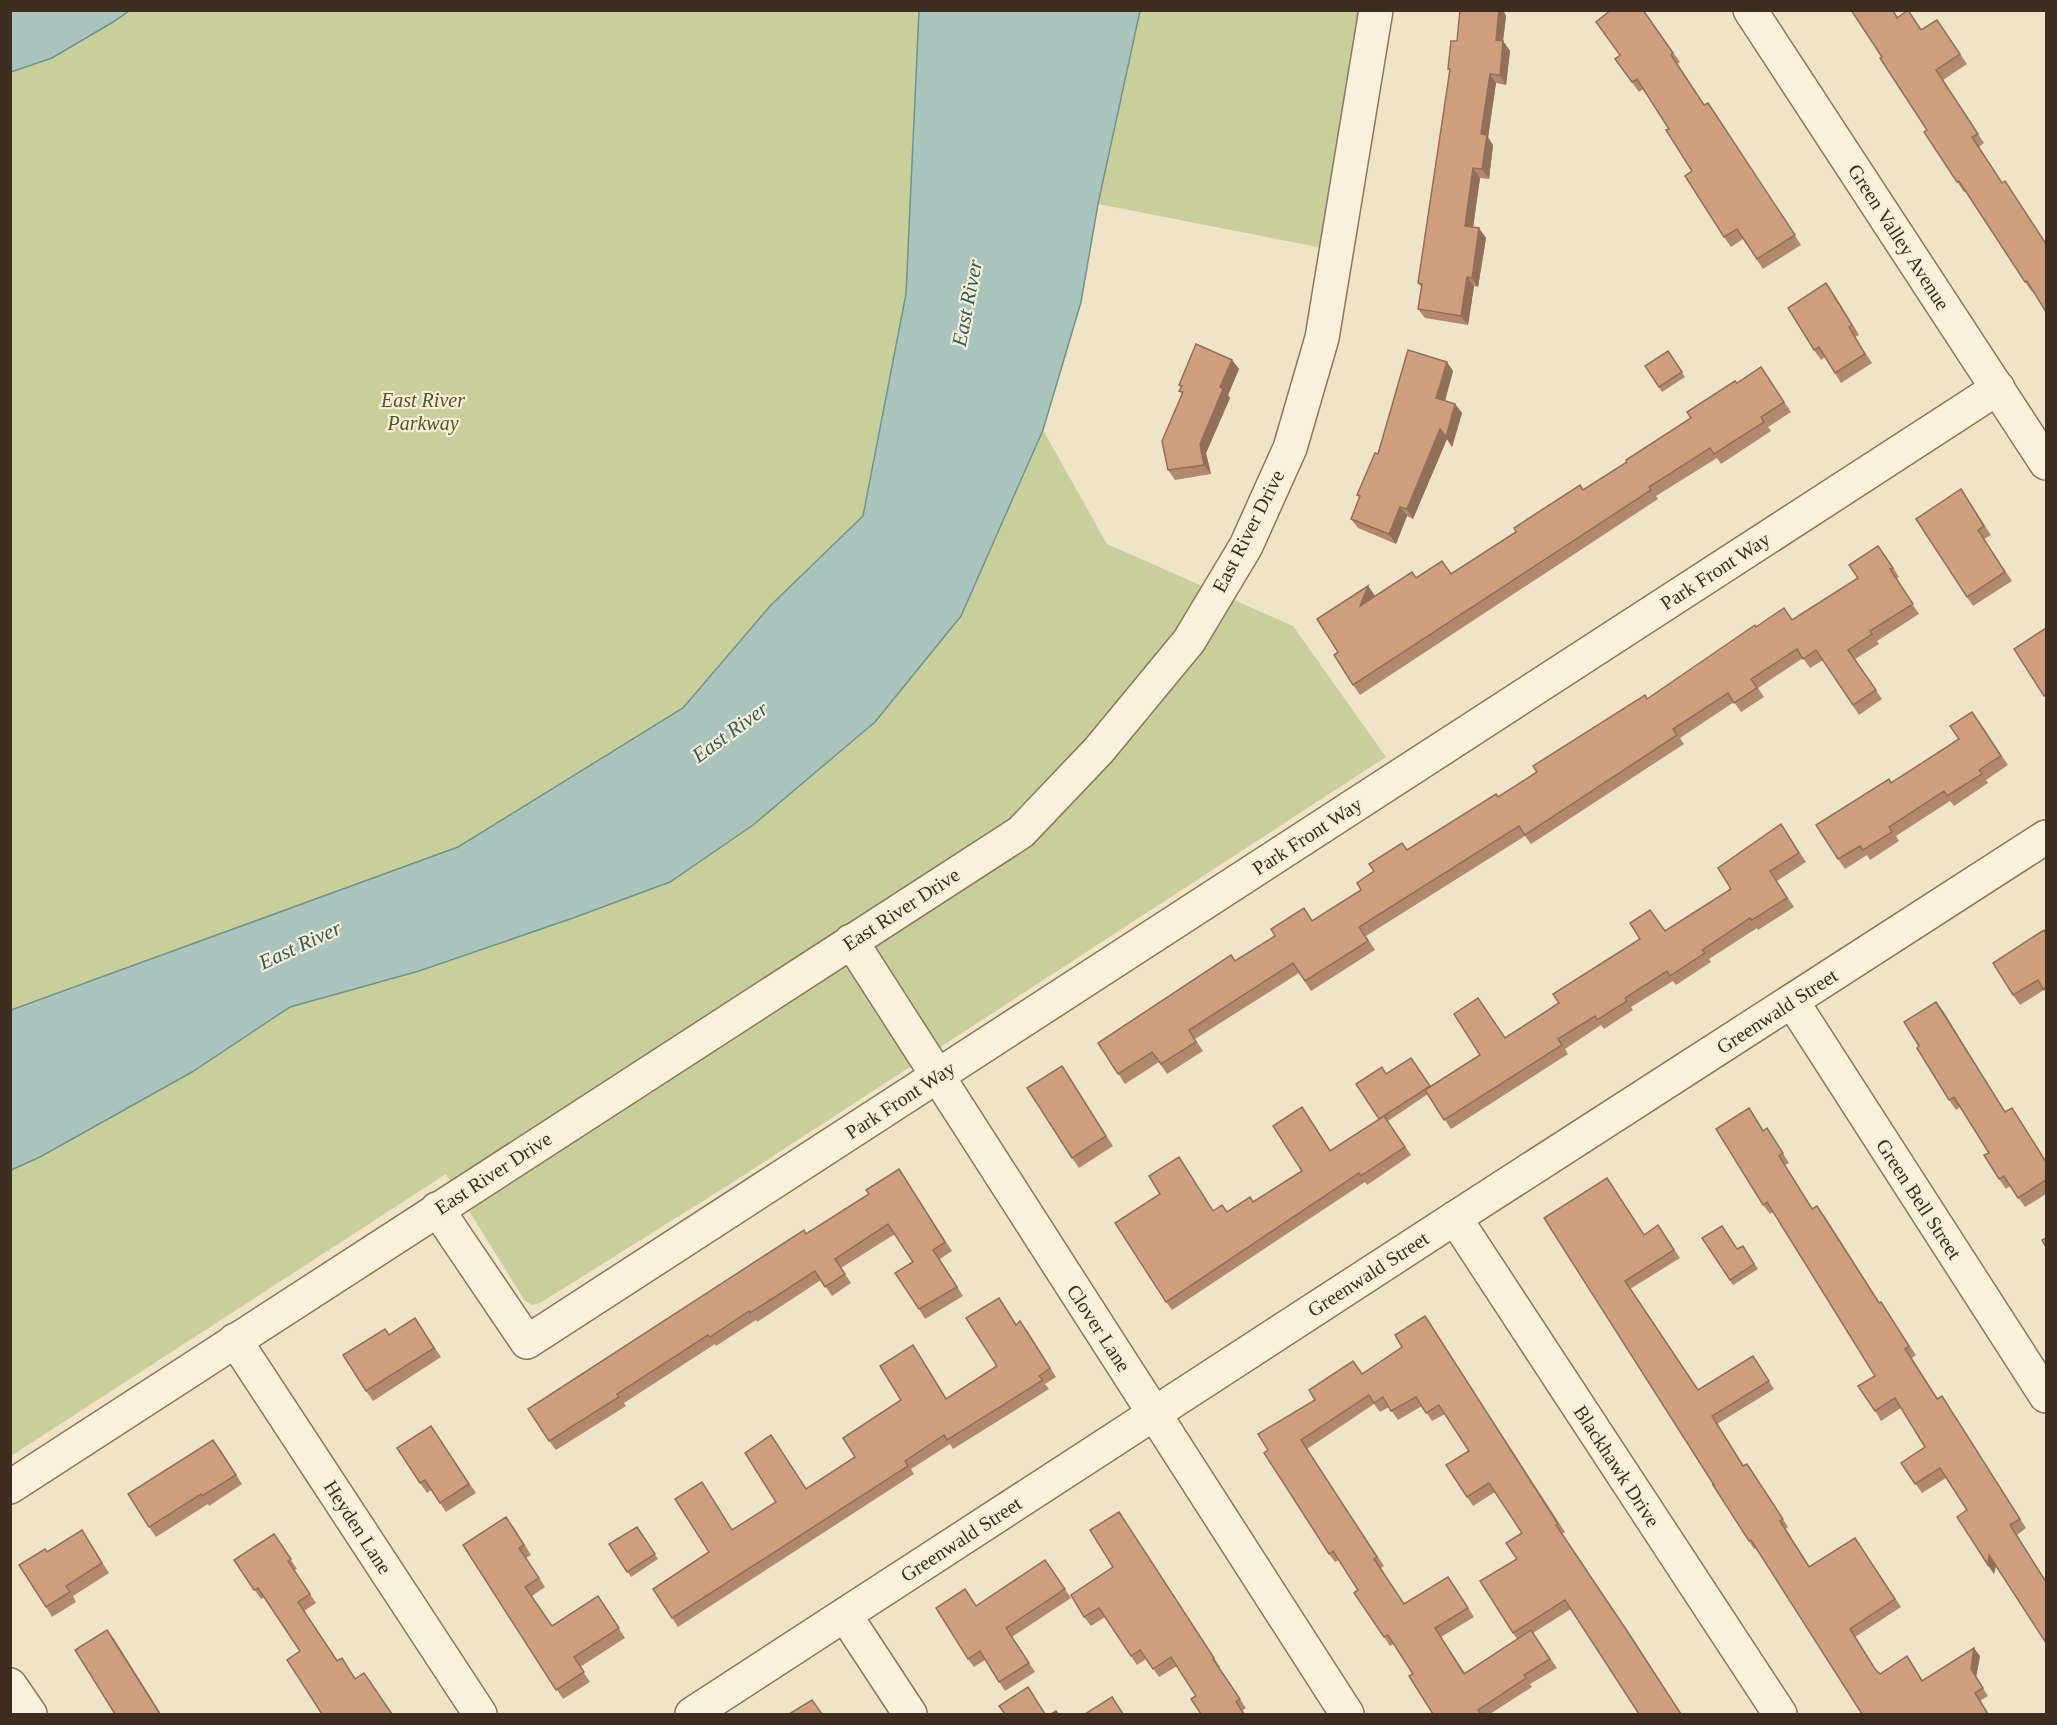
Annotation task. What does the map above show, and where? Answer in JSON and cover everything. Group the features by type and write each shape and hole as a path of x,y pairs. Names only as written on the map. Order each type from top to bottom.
{"street":[{"name":"East River Drive","path":"10,1487 1021,832 1099,750 1189,641 1246,546 1290,448 1323,338 1376,10"},
{"name":"Green Valley Avenue","path":"1750,10 2046,463"},
{"name":"Park Front Way","path":"437,1209 527,1342 1998,388"},
{"name":"Greenwald Street","path":"692,1714 2046,837"},
{"name":"Clover Lane","path":"851,942 1347,1714"},
{"name":"Green Bell Street","path":"1792,1001 2046,1396"},
{"name":"Blackhawk Drive","path":"1455,1218 1780,1714"},
{"name":"Heyden Lane","path":"236,1340 480,1714"},
{"path":"845,1615 909,1714"},
{"path":"10,1684 30,1714"}],"green space":[{"name":"East River Parkway","path":"10,11 919,11 906,294 863,516 770,606 683,708 458,847 11,1010"},
{"path":"1140,11 1376,11 1338,251 1098,204"},
{"path":"1043,430 1107,544 1293,626 1386,757 727,1186 540,1303 532,1305 525,1301 446,1174 11,1456 11,1170 40,1157 192,1072 290,1007 419,971 995,541"}],"water":[{"path":"10,11 129,11 52,58 11,72"},
{"name":"East River","path":"919,11 1140,11 1098,204 1081,302 1043,430 961,616 875,722 753,825 670,882 419,971 290,1007 192,1072 40,1157 11,1170 11,1010 458,847 683,708 770,606 863,516 906,294"}],"building":[{"path":"1460,10 1499,10 1496,40 1503,41 1500,75 1490,74 1481,134 1487,135 1482,169 1473,168 1465,226 1479,228 1472,278 1467,277 1461,316 1418,309 1422,284 1418,283 1450,69 1448,69 1451,41 1457,41"},
{"path":"1611,10 1643,10 1673,53 1671,55 1704,105 1708,103 1795,235 1757,259 1737,229 1724,237 1685,176 1692,171 1666,130 1669,129 1637,79 1632,82 1615,59 1620,55 1596,22"},
{"path":"1851,10 1893,10 1897,18 1908,10 1921,30 1937,20 1960,54 1936,70 1978,134 1972,137 2002,183 2005,181 2046,244 2046,312 1924,132 1927,130"},
{"path":"1826,283 1852,325 1849,327 1865,354 1835,373 1819,347 1814,350 1788,308"},
{"path":"1196,344 1232,360 1220,387 1223,389 1200,444 1204,465 1168,470 1162,441 1183,392 1179,391 1182,386 1179,385"},
{"path":"1408,350 1447,362 1436,398 1455,404 1446,437 1440,429 1407,509 1400,507 1389,534 1351,519 1360,496 1357,495 1375,453 1378,454"},
{"path":"1668,351 1682,372 1659,387 1645,366"},
{"path":"1761,367 1784,402 1761,417 1764,422 1714,454 1710,448 1649,487 1651,490 1353,685 1334,655 1338,652 1317,619 1368,586 1360,606 1412,572 1416,578 1442,561 1451,574 1516,532 1514,528 1580,485 1583,490 1627,462 1626,460 1691,418 1687,412"},
{"path":"1961,489 1984,526 1978,530 2005,572 1967,597 1916,519"},
{"path":"1878,546 1913,604 1870,631 1872,634 1848,650 1876,690 1853,705 1816,650 1803,659 1797,649 1751,679 1757,688 1734,703 1728,693 1673,729 1677,735 1525,835 1519,826 1359,927 1368,941 1305,981 1293,963 1189,1030 1196,1042 1161,1064 1152,1052 1118,1074 1098,1043 1231,955 1235,961 1275,936 1271,929 1304,908 1312,921 1361,890 1357,883 1374,871 1369,864 1402,843 1407,850 1496,794 1498,797 1537,772 1533,766 1645,695 1647,699 1755,625 1756,627 1784,608 1792,620 1858,578 1849,565"},
{"path":"2046,628 2046,695 2044,696 2014,649"},
{"path":"1972,712 2001,756 1979,770 1982,774 1947,796 1944,791 1889,827 1892,832 1863,850 1860,846 1838,859 1816,825 1889,779 1891,783 1959,739 1950,726"},
{"path":"1781,824 1799,853 1770,871 1787,898 1752,920 1750,918 1702,950 1705,953 1670,976 1667,971 1625,998 1627,1001 1597,1020 1595,1016 1558,1039 1562,1045 1444,1120 1425,1090 1480,1055 1454,1014 1478,998 1505,1038 1559,1003 1553,994 1640,939 1630,923 1650,910 1665,931 1731,889 1718,868"},
{"path":"2044,930 2046,934 2046,987 2043,989 2038,980 2013,995 1993,963"},
{"path":"1936,1002 2005,1112 2012,1108 2046,1162 2046,1180 2018,1198 2004,1176 1999,1179 1984,1155 1989,1153 1954,1097 1949,1100 1904,1022"},
{"path":"1411,1058 1430,1086 1379,1119 1356,1084 1382,1067 1386,1074"},
{"path":"1062,1066 1106,1136 1072,1158 1027,1088"},
{"path":"1302,1107 1330,1151 1384,1116 1405,1147 1361,1176 1359,1173 1166,1302 1115,1223 1160,1194 1149,1176 1179,1157 1213,1211 1222,1205 1227,1212 1250,1197 1253,1202 1302,1171 1273,1126"},
{"path":"1749,1108 1763,1131 1767,1128 1783,1153 1779,1156 1812,1209 1817,1206 1909,1346 1905,1349 1937,1399 1942,1396 2020,1519 2010,1525 2046,1582 2046,1643 1989,1555 1988,1565 1957,1517 1967,1510 1940,1468 1915,1484 1901,1463 1925,1447 1895,1398 1875,1411 1858,1386 1875,1376 1767,1202 1763,1205 1716,1129"},
{"path":"899,1169 945,1242 933,1250 957,1287 919,1309 895,1273 913,1262 888,1224 835,1259 845,1274 825,1287 815,1271 710,1337 708,1335 617,1394 619,1397 549,1441 528,1409 804,1230 806,1234 869,1194 866,1190"},
{"path":"1607,1178 1644,1235 1658,1225 1674,1250 1625,1281 1698,1390 1753,1356 1769,1381 1712,1416 1743,1466 1747,1464 1783,1519 1780,1521 1809,1567 1855,1538 1895,1599 1850,1629 1875,1669 1880,1674 1907,1656 1922,1681 1974,1648 1971,1669 1983,1688 1975,1693 1988,1714 1862,1714 1751,1540 1749,1541 1713,1485 1544,1218"},
{"path":"1722,1226 1737,1249 1743,1246 1754,1264 1730,1280 1702,1238"},
{"path":"999,1298 1016,1325 1020,1321 1050,1368 1039,1376 1043,1380 947,1440 944,1435 905,1461 908,1466 672,1618 653,1589 709,1552 675,1499 702,1482 732,1530 776,1502 745,1453 771,1435 806,1489 855,1457 843,1438 901,1400 880,1366 913,1345 946,1399 997,1366 966,1318"},
{"path":"1425,1316 1558,1524 1556,1525 1681,1714 1639,1714 1565,1600 1513,1633 1480,1581 1517,1559 1506,1543 1522,1533 1489,1483 1467,1497 1446,1465 1469,1451 1439,1405 1426,1413 1416,1397 1391,1411 1383,1397 1374,1403 1369,1395 1301,1440 1377,1557 1374,1559 1404,1604 1448,1577 1468,1608 1435,1628 1464,1674 1531,1630 1550,1659 1524,1675 1526,1678 1478,1710 1481,1714 1433,1714 1409,1676 1413,1674 1388,1635 1384,1637 1354,1593 1358,1590 1333,1551 1329,1554 1264,1453 1268,1450 1258,1434 1315,1400 1309,1390 1353,1361 1362,1374 1402,1347 1395,1335"},
{"path":"415,1318 434,1348 366,1391 343,1355 385,1329 389,1335"},
{"path":"431,1426 469,1484 440,1503 425,1480 420,1483 397,1448"},
{"path":"213,1440 236,1475 149,1527 128,1494"},
{"path":"1119,1512 1240,1699 1236,1702 1244,1714 1201,1714 1191,1699 1196,1696 1171,1657 1153,1669 1140,1650 1131,1656 1099,1608 1084,1617 1071,1595 1113,1567 1090,1530"},
{"path":"506,1517 524,1545 519,1548 539,1578 525,1587 552,1626 598,1596 619,1628 574,1657 584,1672 556,1690 463,1545"},
{"path":"637,1527 655,1554 627,1572 609,1544"},
{"path":"82,1530 102,1563 66,1586 70,1592 46,1607 19,1565 45,1549 47,1552"},
{"path":"274,1534 291,1559 288,1561 310,1594 298,1602 337,1661 342,1658 355,1679 364,1673 392,1714 322,1714 287,1660 300,1651 258,1588 254,1590 234,1560"},
{"path":"1045,1560 1065,1589 1006,1628 1029,1663 999,1682 980,1651 968,1659 936,1608 965,1589 976,1606"},
{"path":"107,1630 160,1714 115,1714 75,1650"},
{"path":"1028,1687 1045,1714 1005,1714 999,1706"},
{"path":"1112,1697 1123,1714 1085,1714"},
{"path":"812,1700 822,1714 789,1714"}]}
